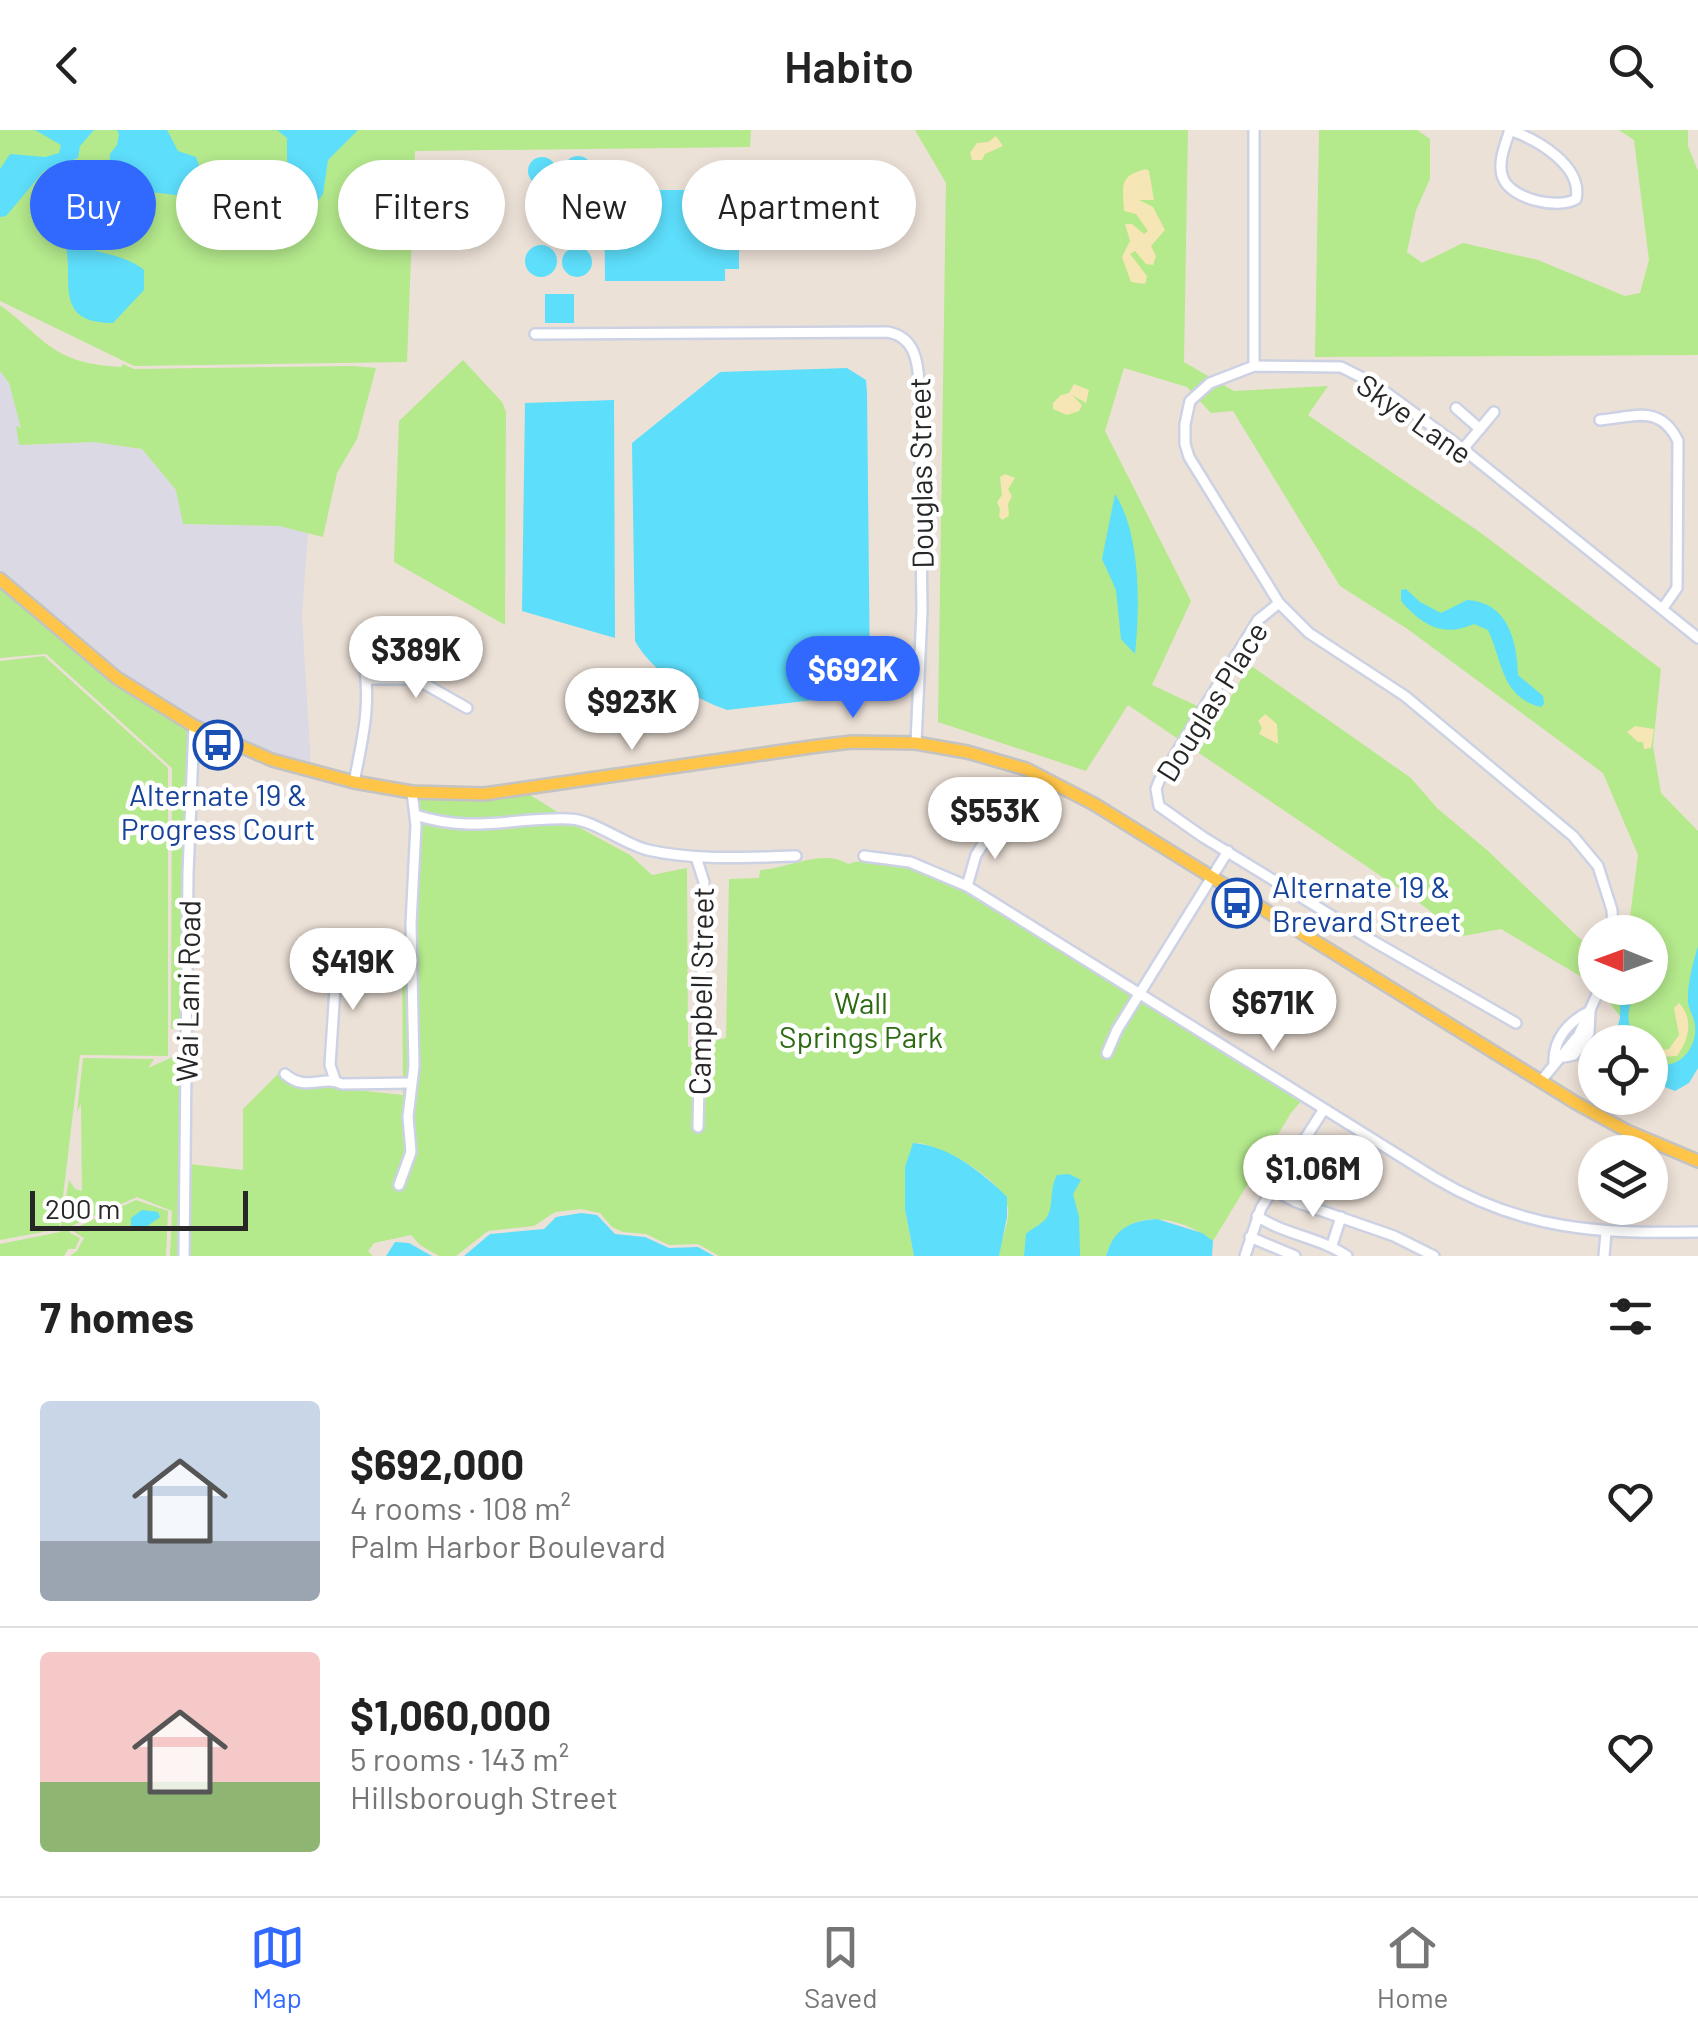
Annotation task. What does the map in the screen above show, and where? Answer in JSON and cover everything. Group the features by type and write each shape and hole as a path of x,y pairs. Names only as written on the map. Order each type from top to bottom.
{"main road":[{"path":"0,579 117,678 194,726 272,760 354,782 412,792 494,793 852,742 916,743 988,757 1050,780 1606,1120 1698,1161"}],"street":[{"path":"1254,130 1254,366"},
{"path":"1509,130 1524,135 1574,175 1576,199 1568,204 1552,203 1509,188 1501,172 1509,130"},
{"name":"Douglas Street","path":"535,334 888,332 904,338 914,351 920,383 922,611 916,743"},
{"name":"Skye Lane","path":"1279,603 1190,457 1185,444 1190,400 1210,383 1254,366 1341,367 1372,383 1463,449 1698,638"},
{"path":"1456,408 1480,429"},
{"path":"1463,449 1494,412"},
{"path":"1600,420 1655,415 1670,424 1678,441 1677,588 1663,608"},
{"path":"1279,603 1310,633 1419,707 1573,836 1598,866 1612,915"},
{"name":"Douglas Place","path":"1279,603 1258,620 1156,790 1159,806 1373,941 1516,1023"},
{"path":"354,782 368,712 368,680 362,650"},
{"path":"368,680 416,678 468,708"},
{"name":"Wai Lani Road","path":"184,1256 188,874 194,726"},
{"path":"399,1185 411,1152 408,1125 414,1066 412,792"},
{"path":"415,815 481,826 574,819 642,849 696,857 796,856"},
{"path":"967,886 976,856 995,825"},
{"path":"1106,1054 1228,851"},
{"path":"864,856 910,862 967,886 1440,1181 1477,1200 1528,1218 1606,1233 1698,1232"},
{"name":"Campbell Street","path":"696,857 704,882 698,1127"},
{"path":"338,957 330,1065 336,1080 342,1084 410,1083"},
{"path":"1541,1081 1578,1036 1593,1005"},
{"path":"1559,1060 1553,1050 1572,1020 1590,1012"},
{"path":"1559,1060 1574,1055 1589,1033 1590,1012"},
{"path":"285,1074 304,1084 336,1080"},
{"path":"1245,1256 1257,1216 1324,1109"},
{"path":"1272,1189 1296,1202 1394,1236 1405,1251 1434,1256"},
{"path":"1257,1216 1280,1231 1332,1245 1347,1256"},
{"path":"1332,1245 1341,1218"},
{"path":"1604,1256 1606,1233"},
{"path":"1250,1238 1295,1256"}],"shaded area":[{"path":"0,371 9,383 22,430 17,427 20,445 94,442 142,449 176,490 184,524 279,526 308,533 302,615 311,766 274,756 184,715 76,639 0,574"}],"green space":[{"path":"0,130 751,130 750,147 415,151 415,160 338,160 338,250 411,250 407,362 134,366 0,301"},
{"path":"915,130 1188,130 1184,362 1234,391 1328,386 1308,415 1481,533 1661,669 1653,746 1661,793 1698,831 1695,1050 1669,1069 1668,1025 1627,1025 1611,1005 1668,1005 1668,915 1630,915 1638,855 1603,773 1406,628 1340,586 1233,411 1211,413 1187,387 1124,368 1105,431 1191,601 1152,685 1219,716 1250,665 1411,778 1437,808 1578,937 1578,975 1501,929 1463,936 1409,895 1128,705 1086,771 938,722 946,183"},
{"path":"1319,130 1417,130 1430,139 1430,179 1416,210 1407,252 1422,263 1463,243 1538,260 1625,296 1640,293 1649,260 1634,140 1619,130 1688,130 1688,146 1698,171 1698,355 1315,357"},
{"path":"0,305 53,348 98,365 123,364 134,369 376,368 357,439 337,473 323,537 279,526 183,524 176,490 142,449 94,442 19,445 16,426 21,428 9,383 0,371"},
{"path":"463,360 502,402 506,412 505,625 394,562 399,421"},
{"path":"0,584 190,728 183,1027 171,1029 172,768 46,654 0,658"},
{"path":"44,656 168,768 168,1056 80,1055 59,1229 0,1240 0,661"},
{"path":"527,793 562,815 462,821 418,812 416,796"},
{"name":"Wall Springs Park","path":"420,821 481,829 571,823 630,855 652,875 687,868 688,1047 726,1038 729,879 759,878 760,870 816,859 848,864 872,860 922,870 971,894 1135,995 1132,1013 1142,1000 1302,1100 1213,1241 1184,1225 1152,1219 1125,1228 1106,1256 999,1256 1008,1208 996,1186 958,1158 913,1143 905,1209 914,1256 719,1256 698,1244 669,1245 646,1234 623,1232 612,1227 600,1213 581,1209 555,1212 534,1226 488,1231 456,1256 439,1256 411,1235 374,1243 368,1251 373,1256 189,1256 189,1164 243,1170 243,1109 283,1069 329,1087 403,1095 402,949"},
{"path":"182,1053 180,1256 170,1256 172,1211 137,1197 69,1227 70,1233 80,1238 75,1249 68,1249 64,1256 0,1256 0,1244 60,1232 69,1180 82,1191 81,1104 77,1112 83,1058 154,1059 148,1068"},
{"path":"136,1200 168,1211 166,1256 70,1256 84,1238 71,1230"}],"sand":[{"path":"996,136 1003,146 985,154 982,160 972,160 970,153 977,143"},
{"path":"1146,169 1154,200 1139,200 1153,207 1165,230 1151,246 1156,256 1153,265 1146,264 1135,251 1130,254 1147,276 1145,284 1131,282 1122,257 1130,241 1125,224 1132,224 1144,234 1148,231 1136,214 1124,211 1123,195 1126,179"},
{"path":"1074,384 1089,390 1086,403 1072,395 1082,405 1079,411 1067,415 1053,409 1053,403 1069,393"},
{"path":"1005,474 1015,478 1008,489 1012,496 1009,516 1002,520 997,502 1002,495 1000,477"},
{"path":"1265,714 1277,724 1278,744 1259,734 1262,728 1258,721"},
{"path":"1635,726 1654,729 1651,748 1644,749 1643,742 1627,732"},
{"path":"1679,1003 1684,1009 1688,1029 1677,1056 1668,1056 1668,1049 1679,1035 1674,1008"}],"water":[{"path":"35,130 94,130 80,146 78,158 30,160 30,188 6,216 0,217 0,169 10,154 45,157 59,153 61,145"},
{"path":"117,130 167,130 178,151 196,157 197,160 176,160 176,195 156,193 156,160 110,160"},
{"path":"277,130 358,130 328,160 323,194 318,201 318,160 288,160 287,138"},
{"path":"662,190 682,190 682,250 739,250 739,269 725,269 725,281 605,281 605,250 662,250"},
{"path":"66,250 95,250 129,261 144,270 144,290 113,323 91,320 78,313 71,303"},
{"path":"530,250 552,250 557,261 552,272 541,277 530,272 525,261"},
{"path":"568,250 586,250 591,256 591,268 583,276 571,276 563,268 563,256"},
{"path":"545,294 574,294 574,323 545,323"},
{"path":"847,368 866,380 867,392 870,679 858,695 727,710 675,683 652,664 635,641 632,443 720,372"},
{"path":"614,400 615,638 522,611 525,403"},
{"path":"1115,494 1124,510 1134,550 1138,593 1135,654 1121,639 1116,590 1102,559"},
{"path":"1406,589 1441,613 1467,600 1492,608 1508,626 1518,675 1543,696 1544,704 1541,707 1528,702 1511,687 1488,630 1474,624 1452,630 1425,623 1401,601 1401,590"},
{"path":"1698,946 1698,1068 1689,1083 1675,1091 1668,1088 1668,1065 1683,1058 1695,1035 1688,996"},
{"path":"1620,1005 1631,1005 1630,1025 1618,1025"},
{"path":"913,1143 952,1155 1007,1197 999,1256 914,1256 905,1209 905,1167"},
{"path":"1069,1174 1081,1180 1073,1194 1079,1217 1080,1256 1024,1256 1026,1234 1049,1213 1057,1175"},
{"path":"142,1210 158,1212 160,1217 146,1227 131,1229 131,1218"},
{"path":"597,1215 615,1234 645,1237 669,1248 698,1247 714,1256 464,1256 490,1234 544,1229 556,1217"},
{"path":"1157,1219 1202,1233 1213,1241 1212,1256 1106,1256 1113,1239 1124,1228"},
{"path":"395,1242 409,1243 432,1256 386,1256"}],"place":[{"name":"Alternate 19 & Progress Court","path":"218,745"},
{"name":"Alternate 19 & Brevard Street","path":"1237,903"}]}
